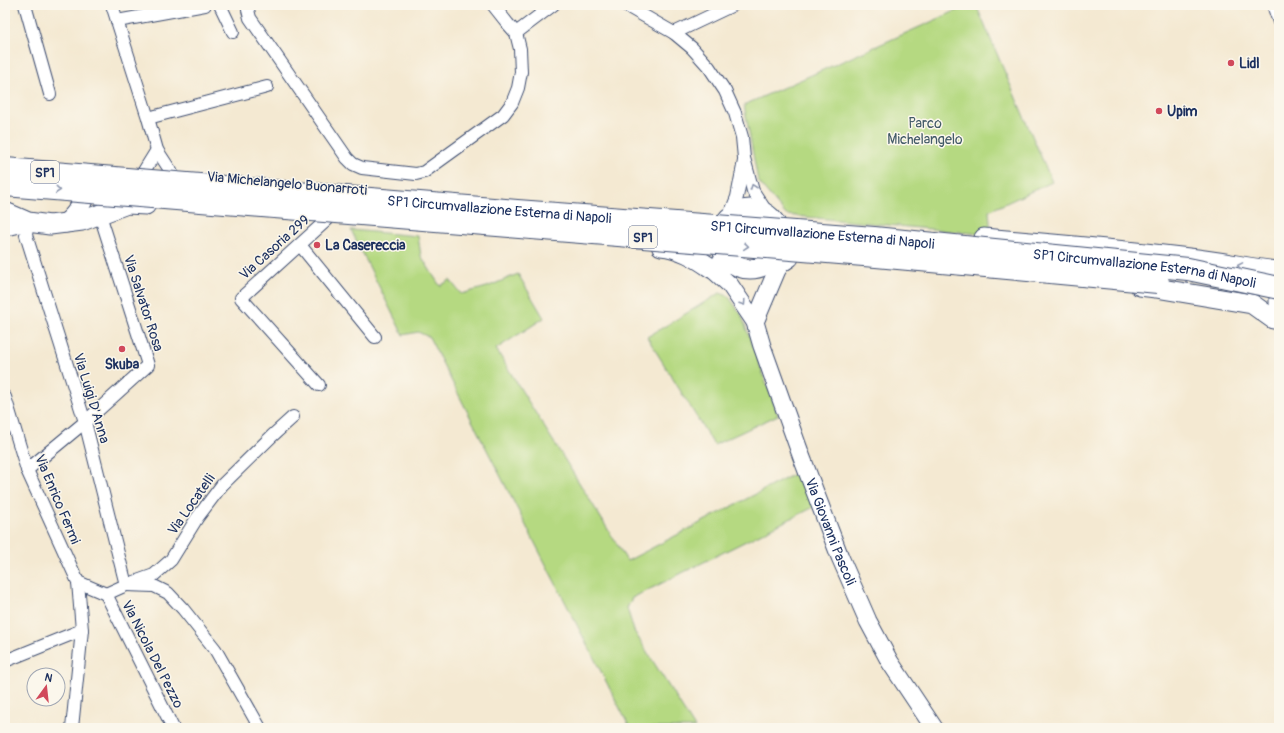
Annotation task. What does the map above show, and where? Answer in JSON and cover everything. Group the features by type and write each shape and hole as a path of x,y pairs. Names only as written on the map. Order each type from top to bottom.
{"highway":[{"name":"SP1 Circumvallazione Esterna di Napoli","path":"5,169 509,211 874,238 1188,269 1279,288"},
{"name":"SP1 Circumvallazione Esterna di Napoli","path":"5,185 876,256 1186,284 1279,301"}],"main road":[{"name":"Via Michelangelo Buonarroti","path":"5,160 72,167 144,171 688,215 729,217"},
{"path":"66,223 73,217 80,206 86,187 85,179 72,167"},
{"path":"5,212 28,222 50,225 82,221 127,204 565,237 673,247 686,251 711,268 733,262"},
{"path":"1279,271 1262,270 1199,259 772,218 758,210 748,208 738,211 729,217 723,225 720,235 720,246 724,256 739,268 756,269 779,258 1156,288 1252,304 1279,320"},
{"path":"772,218 779,229 781,237 779,258"},
{"path":"1279,288 1279,304"}],"street":[{"path":"25,5 50,94"},
{"path":"112,5 157,150 172,174"},
{"path":"117,21 204,5"},
{"path":"220,5 233,32"},
{"path":"249,5 248,10 254,25 347,158 353,164 362,168 416,174 424,172 503,115 512,103 518,88 521,72 520,49 516,33 493,5"},
{"path":"516,33 553,5"},
{"path":"625,5 674,33 692,48 709,67 725,91 735,113 742,137 744,158 753,191 772,218"},
{"path":"674,33 733,5"},
{"path":"1273,5 1279,22"},
{"path":"148,118 268,87"},
{"path":"144,171 157,150"},
{"path":"729,217 737,197 744,158"},
{"name":"Via Salvator Rosa","path":"27,470 82,425 148,365 100,215"},
{"name":"Via Casoria 299","path":"319,385 241,298 328,219"},
{"path":"5,225 11,226 28,222"},
{"name":"Via Luigi D'Anna","path":"28,222 26,235 82,425 126,585"},
{"path":"300,245 375,337"},
{"path":"755,322 771,283 781,264 779,258"},
{"path":"730,285 733,262"},
{"name":"Via Giovanni Pascoli","path":"711,268 730,285 755,322 762,346 802,458 840,556 868,621 890,662 934,728"},
{"name":"Via Enrico Fermi","path":"5,397 27,470 78,582 82,630 72,728"},
{"name":"Via Locatelli","path":"106,594 154,575 171,560 197,518 222,485 293,417"},
{"path":"78,582 106,594"},
{"path":"126,585 154,586 168,593 184,609 215,649 260,728"},
{"name":"Via Nicola Del Pezzo","path":"106,594 173,728"},
{"path":"5,661 82,630"}],"green space":[{"name":"Parco Michelangelo","path":"969,5 976,5 1052,182 989,211 991,235 786,215 758,181 744,105"},
{"path":"351,230 418,236 421,256 440,286 450,280 461,294 487,287 518,274 544,318 496,349 627,561 802,470 816,506 632,598 627,608 634,631 695,728 630,728 429,337 418,332 403,335"},
{"path":"720,293 728,296 741,314 778,415 714,445 647,337"}],"place":[{"name":"Lidl","path":"1231,63"},
{"name":"Upim","path":"1159,111"},
{"name":"La Casereccia","path":"317,245"},
{"name":"Skuba","path":"122,349"}]}
